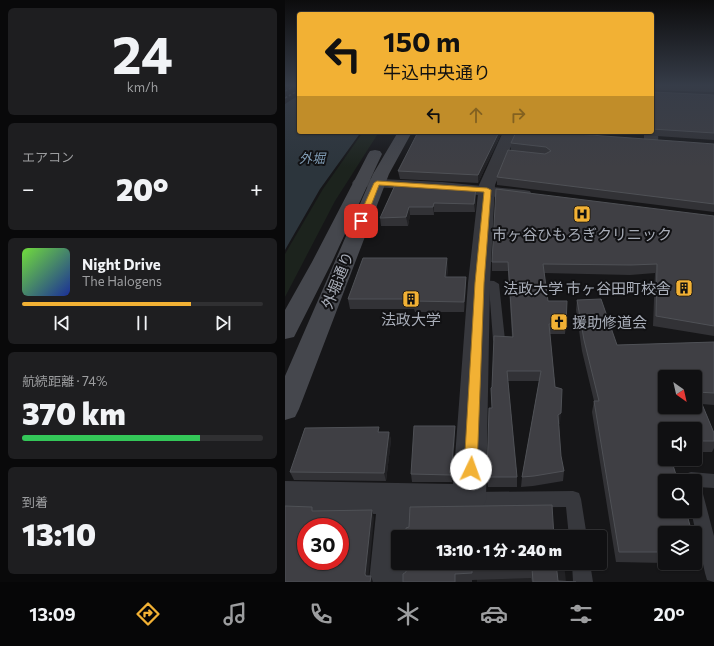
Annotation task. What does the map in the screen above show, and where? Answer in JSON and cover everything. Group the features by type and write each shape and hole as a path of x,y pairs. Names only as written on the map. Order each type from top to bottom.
{"main road":[{"name":"外堀通り","path":"285,331 322,262 368,183 404,134"},
{"name":"外堀通り","path":"285,409 381,144"}],"street":[{"path":"636,141 651,137 667,143"},
{"path":"285,497 469,500 479,283 487,185 506,146"},
{"path":"368,183 487,190 539,197"},
{"path":"388,582 395,498"}],"lane":[{"path":"479,283 494,284 499,340"},
{"path":"702,480 714,481"},
{"path":"469,500 573,499 577,530"},
{"path":"701,518 714,573"},
{"path":"582,570 583,582"}],"shaded area":[{"path":"362,134 378,134 335,201 285,297 285,254 323,189"},
{"path":"477,570 565,570 566,582 477,582"}],"water":[{"name":"外堀","path":"285,113 297,113 297,134 360,134 320,189 285,250"}],"building":[{"path":"654,113 714,113 714,133 654,129"},
{"path":"417,134 498,134 478,175 398,171"},
{"path":"515,134 576,134 714,144 714,204 497,177 508,150 545,154 551,151 546,147 511,143"},
{"path":"396,183 476,188 474,204 434,203 433,207 409,207 406,217 380,218"},
{"path":"496,189 714,216 714,326 656,316 657,264 543,264 548,301 567,301 566,324 549,324 555,387 562,389 561,413 558,415 561,456 564,471 522,477 541,371 507,371 517,477 487,477 489,408 492,408 491,388 494,336 513,337 508,262 492,262"},
{"name":"法政大学","path":"363,258 447,258 445,277 466,277 464,302 413,301 414,299 348,299"},
{"path":"601,299 617,345 714,342 714,393 702,392 702,370 658,370 658,414 702,414 702,404 714,433 714,441 702,441 702,422 658,422 658,466 673,466 676,474 658,474 658,518 688,518 690,526 658,526 658,552 619,552 594,401 599,401 584,340 577,300"},
{"path":"414,426 455,426 451,475 411,474"},
{"path":"379,427 378,432 389,432 384,473 290,472 305,428"},
{"path":"552,505 554,530 406,530 406,528 409,527 410,507"},
{"path":"285,506 312,507 312,511 372,510 365,574 366,576 371,576 370,582 285,582"},
{"path":"406,570 472,570 472,573 455,574 455,582 403,582 403,574"},
{"path":"532,570 557,570 558,581 576,582 533,582"}],"place":[{"name":"市ヶ谷ひもろぎクリニック","path":"582,214"},
{"name":"法政大学 市ヶ谷田町校舎","path":"684,288"},
{"name":"法政大学","path":"411,299"},
{"name":"援助修道会","path":"559,322"}],"route":[{"path":"361,221 377,183 487,190 479,283 471,469"}]}
